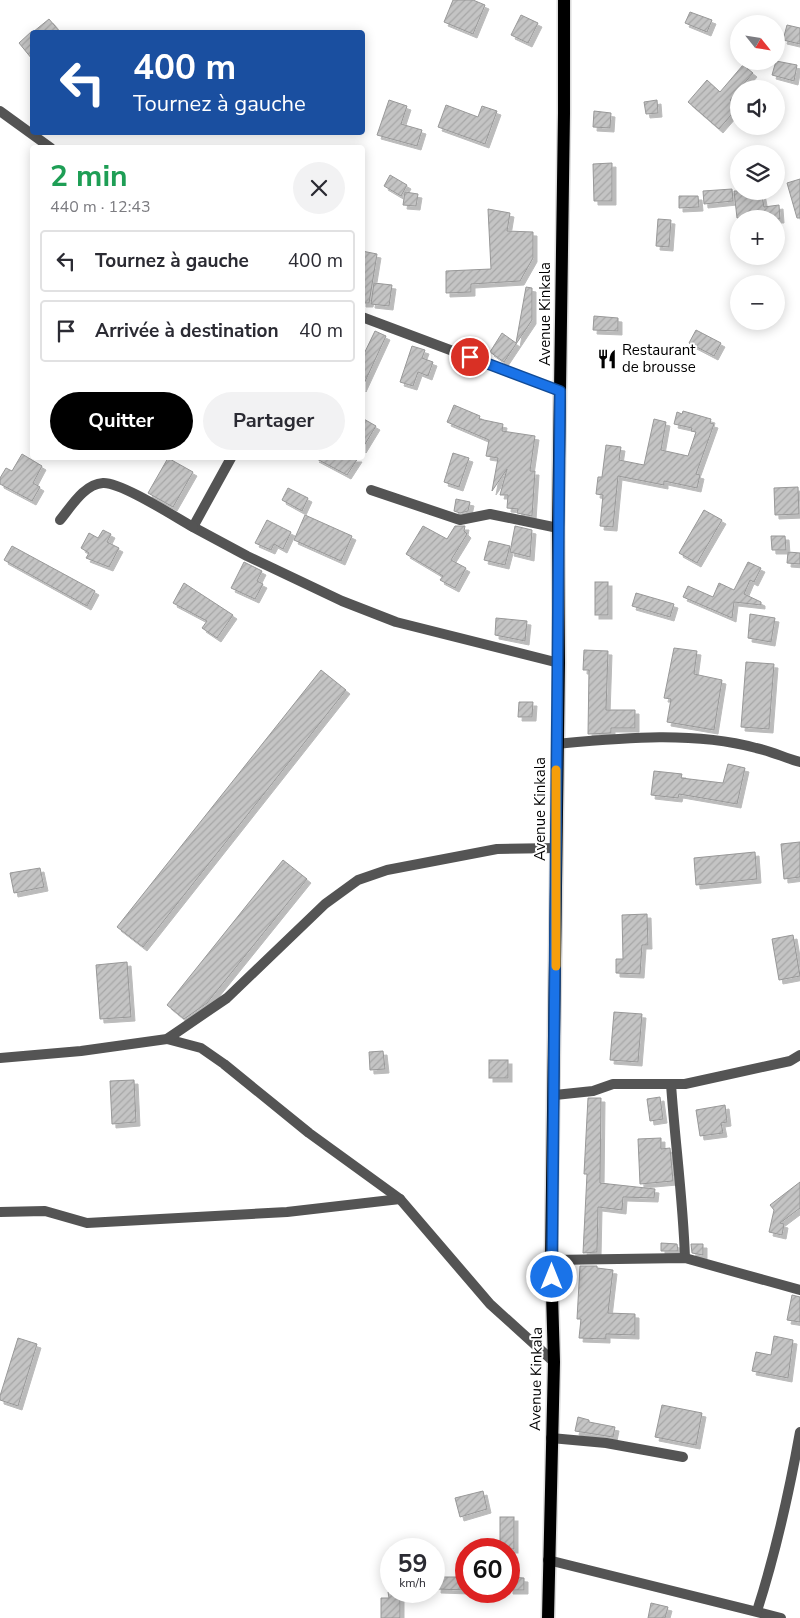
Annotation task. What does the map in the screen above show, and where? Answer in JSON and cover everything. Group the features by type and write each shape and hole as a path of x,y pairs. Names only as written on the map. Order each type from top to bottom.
{"main road":[{"name":"Avenue Kinkala","path":"548,1618 554,1362 552,1260 564,0"}],"street":[{"path":"0,112 30,133"},
{"path":"33,135 48,145"},
{"path":"365,318 560,391"},
{"path":"193,527 230,460"},
{"path":"60,520 79,497 92,487 103,483 120,487 256,560 396,622 559,663"},
{"path":"371,490 460,520 490,514 558,528"},
{"path":"556,744 631,738 693,739 756,748 800,762"},
{"path":"167,1039 227,998 325,904 358,880 387,870 488,851 556,848"},
{"path":"0,1058 81,1051 167,1039 201,1048 217,1058 309,1133 400,1199 490,1304 554,1362"},
{"path":"555,1096 593,1091 613,1084 685,1084 790,1062 800,1055"},
{"path":"671,1084 674,1132 683,1208 685,1258"},
{"path":"0,1212 45,1211 87,1223 287,1212 400,1199"},
{"path":"552,1260 685,1258 800,1290"},
{"path":"756,1611 772,1563 796,1477 800,1432"},
{"path":"551,1438 606,1442 683,1458"},
{"path":"548,1560 781,1618"}],"building":[{"path":"453,0 473,0 485,5 473,34 444,22"},
{"path":"690,12 712,20 707,32 685,23"},
{"path":"521,15 538,23 528,43 511,35"},
{"path":"49,19 58,30 35,30"},
{"path":"787,25 800,28 800,44 785,40"},
{"path":"30,33 30,57 19,43"},
{"path":"785,63 797,65 794,81 772,75 773,70 785,70"},
{"path":"739,70 749,70 753,73 747,80 730,80"},
{"path":"707,80 720,92 730,80 730,116 719,129 688,102"},
{"path":"389,100 407,106 401,124 422,130 417,146 377,135"},
{"path":"657,100 658,113 646,114 644,102"},
{"path":"446,105 478,117 482,106 497,111 485,144 438,127"},
{"path":"594,111 611,113 610,128 593,127"},
{"path":"612,163 612,201 594,201 593,164"},
{"path":"390,175 407,185 401,196 384,186"},
{"path":"800,179 800,218 797,218 787,183"},
{"path":"730,189 730,200 733,201 704,204 703,191"},
{"path":"405,192 418,194 416,206 403,205"},
{"path":"679,196 698,196 699,207 679,208"},
{"path":"735,200 763,200 764,207 779,205 779,210 736,210"},
{"path":"488,209 510,213 507,231 533,232 533,258 520,281 471,284 471,292 446,293 446,271 491,269"},
{"path":"658,219 671,220 669,247 656,246"},
{"path":"365,252 377,254 369,303 365,303"},
{"path":"374,283 392,285 389,306 371,304"},
{"path":"526,287 532,288 532,320 504,362 490,352 502,333 516,343"},
{"path":"594,316 618,318 618,331 593,330"},
{"path":"696,330 721,343 714,356 689,343"},
{"path":"375,331 386,336 365,382 365,352"},
{"path":"412,346 425,350 422,358 433,362 428,376 418,372 413,386 400,382"},
{"path":"454,405 480,416 479,419 503,424 502,431 535,436 530,471 535,471 532,516 517,513 518,509 507,508 508,495 500,495 507,469 492,491 498,458 486,456 489,440 447,422"},
{"path":"683,411 711,419 710,423 714,424 696,474 700,475 697,488 664,481 664,485 618,476 613,527 600,526 603,495 596,494 598,477 602,477 606,445 621,447 619,460 644,465 654,419 666,422 661,450 688,456 696,432 691,431 692,428 674,424 677,412 682,414"},
{"path":"365,420 376,426 365,444"},
{"path":"453,453 469,458 459,487 444,482"},
{"path":"22,454 42,466 33,483 40,487 32,501 0,484 0,478 6,468 12,471"},
{"path":"167,460 172,460 193,472 173,507 148,493"},
{"path":"319,460 357,460 347,475"},
{"path":"798,487 799,514 775,515 774,488"},
{"path":"288,488 308,498 302,511 282,500"},
{"path":"456,499 470,502 468,511 460,513 454,511"},
{"path":"704,510 722,520 697,563 679,553"},
{"path":"305,515 352,536 341,561 294,540"},
{"path":"267,520 291,532 283,549 274,544 271,550 255,543"},
{"path":"423,526 447,539 455,526 465,526 464,531 467,534 451,560 466,568 455,588 440,580 443,576 406,554"},
{"path":"515,526 532,530 530,557 510,552"},
{"path":"103,530 111,534 107,542 119,548 109,567 86,558 89,553 81,548 89,533 98,538"},
{"path":"771,536 785,536 786,550 772,550"},
{"path":"489,541 510,546 505,565 484,560"},
{"path":"12,546 95,591 87,606 4,560"},
{"path":"788,552 800,553 800,564 787,563"},
{"path":"244,562 262,571 257,581 263,584 255,599 231,588"},
{"path":"748,562 761,568 754,582 750,580 744,594 761,602 761,605 734,602 732,618 683,597 688,586 713,597 719,583 734,590"},
{"path":"595,582 608,582 608,615 595,615"},
{"path":"184,583 233,615 217,638 202,628 207,621 173,603"},
{"path":"636,593 674,604 670,617 632,606"},
{"path":"750,614 775,618 771,642 748,638"},
{"path":"496,618 527,621 525,641 495,635"},
{"path":"674,648 697,651 694,674 722,680 714,730 667,722 671,699 664,698"},
{"path":"584,650 608,651 606,710 635,710 635,728 611,728 611,733 588,734 589,670 583,670"},
{"path":"746,662 774,664 769,729 741,727"},
{"path":"321,670 346,690 143,947 117,927"},
{"path":"519,702 533,702 532,717 518,717"},
{"path":"728,764 745,768 737,804 679,794 678,798 651,795 654,771 682,774 681,778 723,783"},
{"path":"800,842 800,877 784,879 781,844"},
{"path":"755,852 757,879 696,885 694,858"},
{"path":"283,860 307,879 207,1003 184,1019 167,1005"},
{"path":"40,868 44,887 14,893 10,873"},
{"path":"647,914 648,945 642,945 640,974 616,973 616,959 623,959 622,915"},
{"path":"793,935 800,976 779,980 772,939"},
{"path":"127,962 131,1017 100,1019 96,965"},
{"path":"614,1012 642,1014 638,1062 610,1060"},
{"path":"383,1051 385,1069 370,1070 369,1052"},
{"path":"489,1060 508,1060 508,1078 489,1078"},
{"path":"134,1080 136,1122 112,1124 110,1081"},
{"path":"660,1097 663,1119 650,1121 647,1099"},
{"path":"588,1098 601,1098 600,1183 655,1189 654,1198 623,1197 622,1210 598,1207 597,1252 583,1253 587,1174 584,1174"},
{"path":"725,1105 727,1122 721,1123 723,1133 700,1136 696,1110"},
{"path":"661,1138 661,1149 670,1148 673,1181 640,1184 638,1139"},
{"path":"800,1182 800,1208 780,1223 784,1224 782,1235 769,1232 774,1210 770,1205"},
{"path":"661,1243 677,1244 678,1251 661,1251"},
{"path":"691,1244 703,1244 703,1255 692,1253"},
{"path":"580,1266 597,1266 597,1268 613,1270 608,1313 635,1314 635,1335 606,1334 606,1339 579,1338 581,1319 577,1319"},
{"path":"792,1295 800,1297 800,1322 787,1320"},
{"path":"774,1336 793,1340 788,1378 752,1371 756,1352 771,1355"},
{"path":"18,1338 37,1344 18,1406 0,1400 0,1396"},
{"path":"662,1405 702,1413 696,1445 655,1437"},
{"path":"578,1417 589,1420 589,1422 615,1427 613,1437 575,1431"},
{"path":"483,1491 487,1509 460,1517 455,1498"},
{"path":"500,1517 514,1517 514,1538 500,1538"},
{"path":"445,1577 455,1577 455,1590 445,1589"},
{"path":"520,1578 524,1578 524,1590 520,1590"},
{"path":"381,1603 400,1603 400,1618 381,1618"},
{"path":"651,1603 668,1607 665,1618 648,1618"}],"slow traffic":[{"path":"556,770 556,966"}],"place":[{"name":"Restaurant de brousse","path":"607,359"}],"route":[{"path":"470,357 560,391 552,1277"}]}
